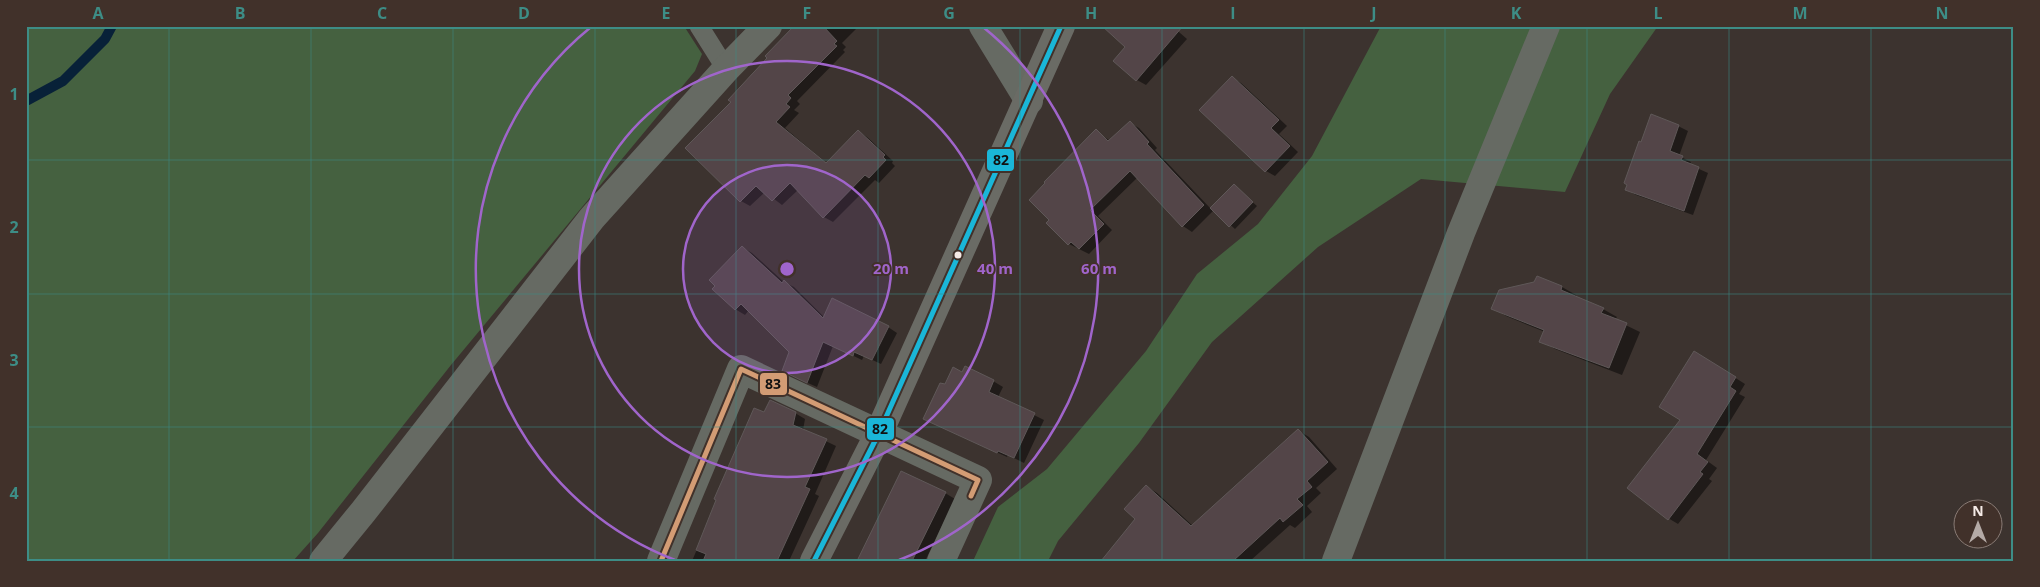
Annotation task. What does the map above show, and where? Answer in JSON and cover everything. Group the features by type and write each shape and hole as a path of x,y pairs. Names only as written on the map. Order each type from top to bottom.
{"main road":[{"path":"814,561 878,435 1061,26"}],"street":[{"path":"323,561 592,218 726,69 768,26"},
{"path":"983,26 1029,101"},
{"path":"1336,561 1461,233 1546,26"},
{"path":"661,561 741,369 878,435 978,480 941,561"}],"lane":[{"path":"699,26 726,69"}],"green space":[{"path":"26,26 684,26 702,54 695,71 451,365 318,533 293,561 26,561"},
{"path":"1381,26 1658,26 1610,94 1565,192 1421,179 1318,247 1212,342 1139,443 1058,541 1048,561 973,561 998,507 1047,469 1146,351 1197,274 1258,224 1312,156"}],"building":[{"path":"794,26 823,26 837,41 834,44 837,46 788,95 791,98 786,104 790,107 776,122 826,163 858,130 885,155 883,157 886,160 869,178 865,175 823,218 790,183 772,201 756,186 740,202 685,148 731,102 728,100 767,58 765,56"},
{"path":"1102,26 1183,26 1136,81 1113,61 1125,47"},
{"path":"1232,76 1279,120 1271,128 1290,146 1265,172 1199,110"},
{"path":"1651,114 1679,125 1670,151 1683,156 1681,160 1699,167 1684,211 1625,190 1627,185 1624,183"},
{"path":"1130,121 1149,142 1147,144 1204,205 1182,227 1130,171 1090,210 1104,224 1079,249 1071,242 1068,245 1046,223 1049,220 1029,200 1096,129 1108,141"},
{"path":"1234,184 1253,202 1229,227 1210,208"},
{"path":"742,246 782,283 784,280 823,318 832,298 889,326 872,360 854,352 853,356 823,342 807,383 782,371 789,352 741,304 735,310 712,289 715,286 709,280"},
{"path":"1537,276 1562,286 1561,290 1604,308 1601,313 1627,323 1609,368 1539,342 1544,330 1491,309 1499,290 1534,282"},
{"path":"1694,351 1736,377 1730,387 1736,391 1697,454 1708,462 1700,472 1703,474 1668,520 1627,488 1680,420 1659,407"},
{"path":"965,366 994,380 989,392 1035,413 1014,458 998,451 997,453 923,419 940,383 945,384 953,367 962,372"},
{"path":"770,400 796,412 793,425 827,439 805,487 810,489 777,561 703,561 706,554 696,550 716,500 714,499 754,408 764,412"},
{"path":"1298,429 1328,462 1307,481 1312,487 1297,499 1303,505 1283,522 1280,518 1233,561 1101,561 1135,519 1124,509 1146,485 1191,526"},
{"path":"901,471 946,492 912,561 857,561"}],"waterway":[{"path":"26,101 63,81 105,39 112,26"}],"transit line":[{"name":"82","path":"814,561 878,435 1061,26"},
{"name":"83","path":"661,561 741,369 978,480 971,496"}]}
